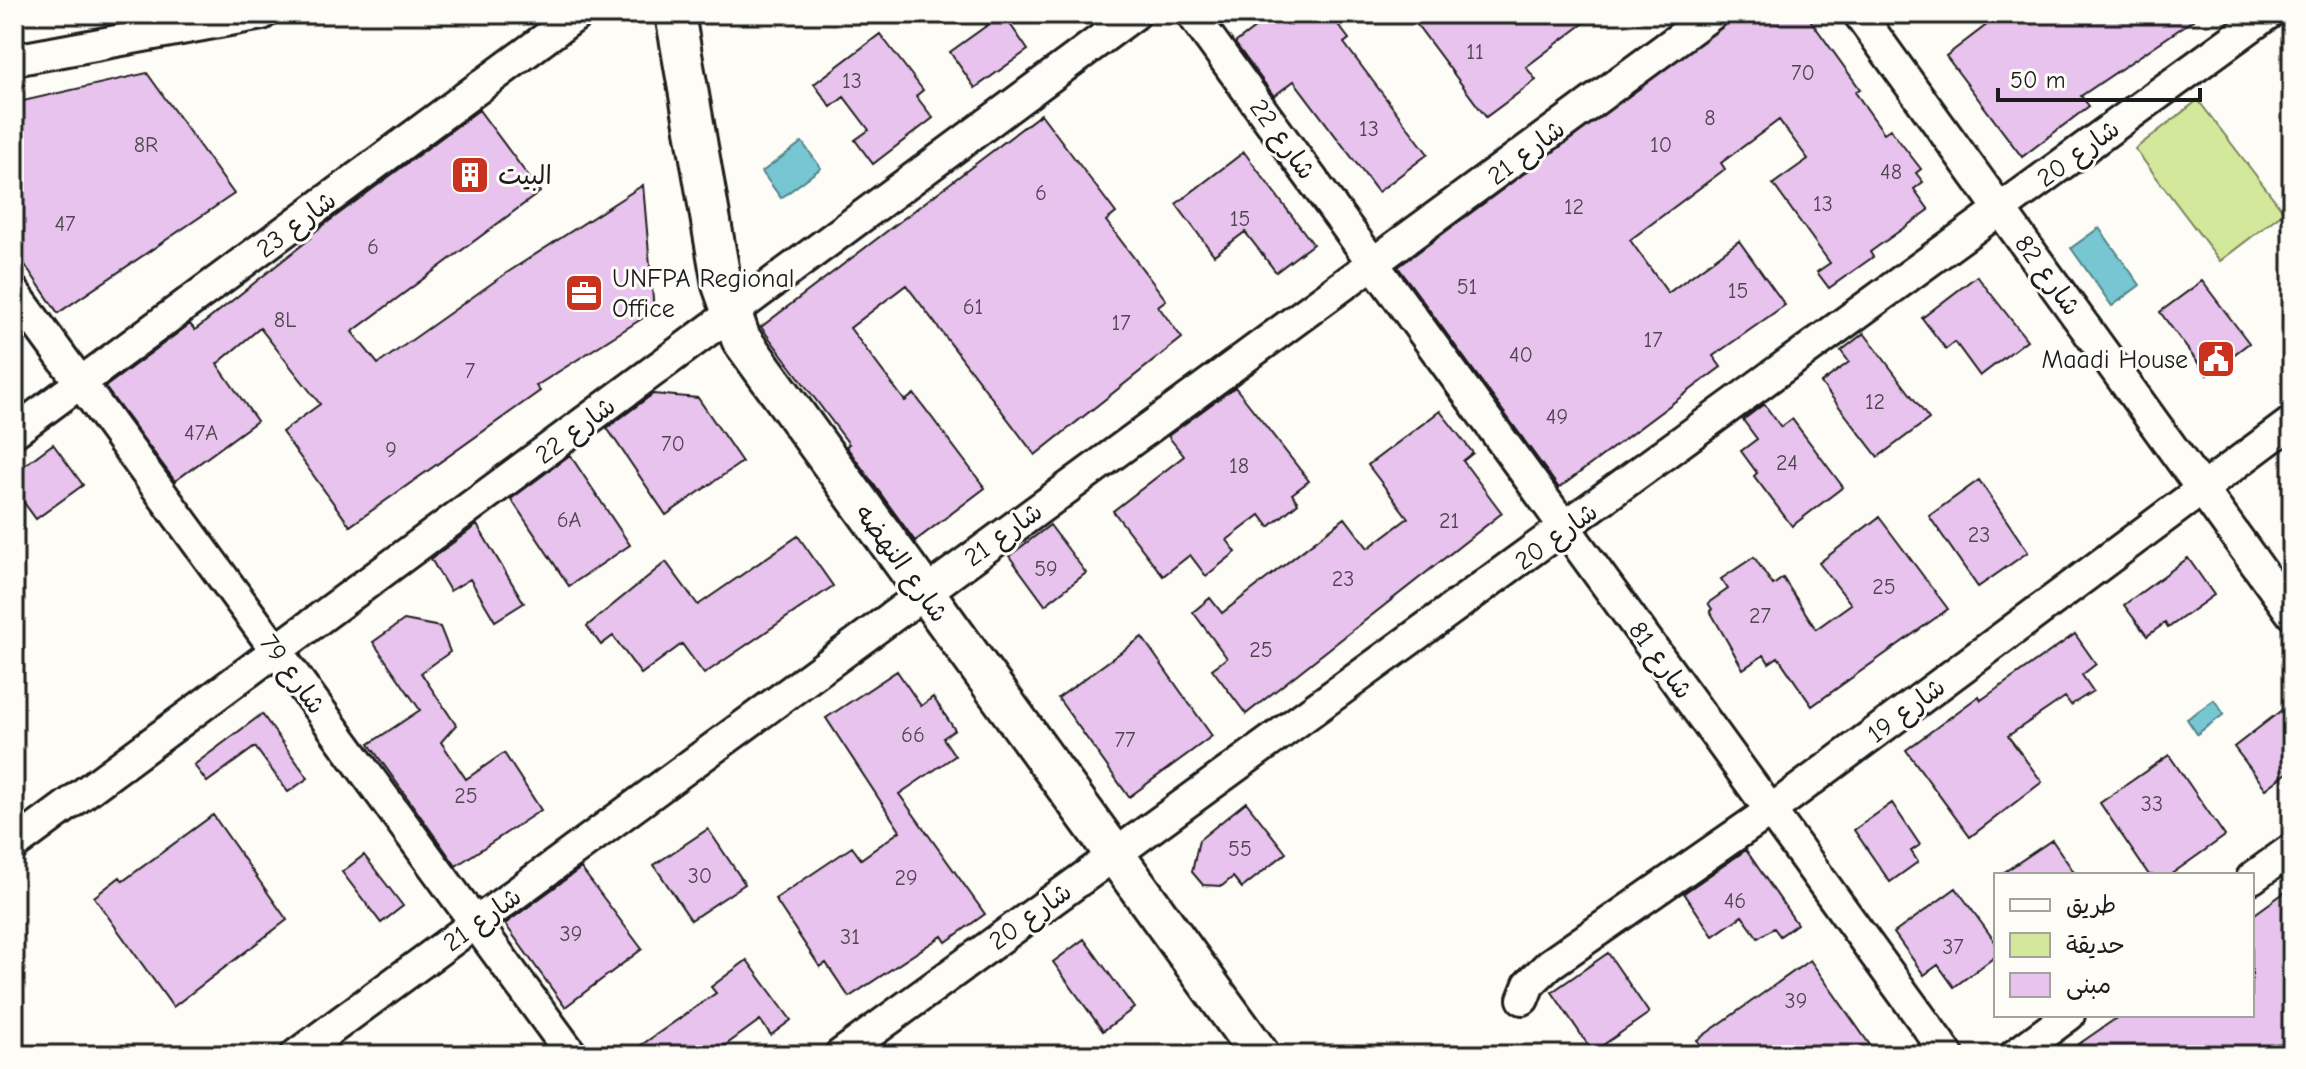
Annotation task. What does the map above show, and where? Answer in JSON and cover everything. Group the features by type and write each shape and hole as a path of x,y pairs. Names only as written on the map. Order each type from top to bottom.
{"street":[{"path":"14,60 262,14"},
{"name":"شارع 23","path":"14,432 578,14"},
{"name":"شارع النهضه","path":"675,14 722,285 741,339 1260,1055"},
{"name":"شارع 22","path":"14,845 1135,14"},
{"name":"شارع 22","path":"1192,14 1374,265"},
{"name":"شارع 21","path":"296,1055 1712,14"},
{"name":"شارع 82","path":"1859,14 2292,614"},
{"name":"شارع 20","path":"840,1055 1566,529 2268,14"},
{"name":"شارع 81","path":"1374,265 1948,1055"},
{"name":"شارع 79","path":"14,292 572,1055"},
{"name":"شارع 19","path":"1523,999 1529,984 1550,964 1770,811 2292,422"},
{"path":"2254,877 2292,849"},
{"path":"2015,1055 2066,1017"}],"green space":[{"path":"2198,100 2284,212 2220,261 2135,149"}],"water":[{"path":"802,142 821,168 781,198 762,172"},
{"path":"2099,228 2140,285 2112,306 2071,248"},
{"path":"2214,700 2224,714 2197,734 2187,719"}],"building":[{"path":"1003,14 1028,50 975,88 950,52"},
{"path":"1273,14 1330,14 1349,39 1344,43 1428,154 1378,192 1294,81 1274,96 1235,43"},
{"path":"1409,14 1596,14 1526,67 1536,80 1486,117"},
{"path":"1739,14 1806,14 1860,89 1855,92 1884,133 1890,129 1921,169 1916,173 1923,182 1914,189 1929,210 1870,252 1873,257 1829,288 1817,272 1830,263 1773,184 1808,159 1779,120 1721,163 1725,169 1630,240 1668,293 1739,241 1785,305 1713,356 1721,367 1559,488 1398,267"},
{"path":"2001,14 2202,14 2081,96 2089,106 2022,157 1946,56"},
{"path":"880,34 923,90 916,96 933,118 873,164 855,140 869,130 844,97 831,107 814,84"},
{"path":"147,73 234,194 58,313 14,249 14,103"},
{"path":"479,110 540,192 352,332 378,364 505,274 643,185 654,311 536,386 540,391 350,526 282,432 320,404 260,328 217,364 257,421 175,481 105,387 190,324 195,330 311,238 309,236"},
{"path":"1041,114 1116,213 1106,221 1166,300 1158,306 1182,338 1035,455 906,285 850,328 905,401 914,394 985,488 915,541 846,446 849,444 761,327"},
{"path":"1244,152 1313,244 1276,272 1245,232 1214,255 1176,204"},
{"path":"1977,276 2027,340 1980,376 1955,342 1946,349 1922,318"},
{"path":"2202,281 2249,343 2207,375 2160,312"},
{"path":"1864,333 1929,419 1878,457 1821,383 1849,362 1841,351"},
{"path":"1235,387 1309,481 1292,494 1298,503 1269,527 1260,515 1227,540 1236,552 1206,576 1190,555 1163,576 1113,511 1184,456 1168,436"},
{"path":"653,394 698,398 742,462 666,515 607,428"},
{"path":"1764,404 1781,427 1792,419 1843,487 1792,526 1754,476 1757,473 1741,451 1757,439 1743,420"},
{"path":"1440,411 1473,453 1463,461 1502,513 1246,714 1212,669 1227,658 1193,612 1210,598 1222,613 1345,518 1368,548 1408,518 1368,465"},
{"path":"53,444 83,485 36,519 14,489 14,473"},
{"path":"570,455 630,545 569,586 511,499"},
{"path":"1979,480 2028,552 1978,587 1929,516"},
{"path":"1879,517 1948,609 1812,706 1778,657 1769,663 1764,655 1743,669 1708,603 1728,589 1721,579 1754,557 1773,585 1783,578 1816,629 1851,604 1819,563"},
{"path":"477,525 524,603 495,621 470,579 450,591 431,559"},
{"path":"1050,525 1086,573 1045,605 1009,556"},
{"path":"798,536 833,586 704,674 682,644 641,674 613,636 601,645 587,626 666,562 698,605"},
{"path":"2188,558 2214,595 2168,628 2165,623 2147,636 2124,605"},
{"path":"404,620 440,627 450,652 421,673 456,725 441,742 466,779 504,753 541,810 456,866 369,744 420,710 373,642"},
{"path":"2075,634 2096,664 2082,675 2093,691 2071,705 2065,697 2008,736 2042,782 1970,837 1906,750 1979,696 1981,700"},
{"path":"1142,637 1212,736 1129,797 1058,698"},
{"path":"897,671 921,706 933,697 955,730 943,738 955,756 899,794 985,914 946,942 942,936 849,997 826,963 820,967 775,899 852,847 861,859 900,831 826,718"},
{"path":"2292,702 2292,769 2266,789 2234,747"},
{"path":"262,714 308,778 288,792 255,747 207,782 194,765"},
{"path":"2169,755 2225,836 2173,873 2148,873 2100,803"},
{"path":"1246,802 1286,853 1242,888 1233,877 1222,886 1203,885 1192,872 1199,840"},
{"path":"1892,803 1920,845 1911,851 1918,862 1890,882 1854,830"},
{"path":"213,815 287,920 173,1007 94,897 120,877 123,881"},
{"path":"708,829 745,884 691,920 654,865"},
{"path":"2052,840 2075,873 2003,873"},
{"path":"1746,850 1797,924 1780,936 1774,928 1758,938 1742,916 1713,936 1684,893"},
{"path":"364,855 403,906 381,923 342,872"},
{"path":"581,868 642,949 565,1007 505,924"},
{"path":"2292,887 2292,1036 2267,1055 2063,1055 2118,1017 2254,1017 2254,915"},
{"path":"1956,888 1994,940 1994,957 1954,987 1938,965 1924,975 1894,933"},
{"path":"1084,939 1134,1008 1103,1031 1053,962"},
{"path":"1608,953 1649,1013 1593,1052 1552,992"},
{"path":"747,960 791,1020 771,1035 760,1020 712,1055 627,1055 716,993 711,987"},
{"path":"1810,960 1877,1055 1708,1055 1697,1040"}],"place":[{"name":"البيت","path":"470,175"},
{"name":"UNFPA Regional Office","path":"584,293"},
{"name":"Maadi House","path":"2216,359"}]}
